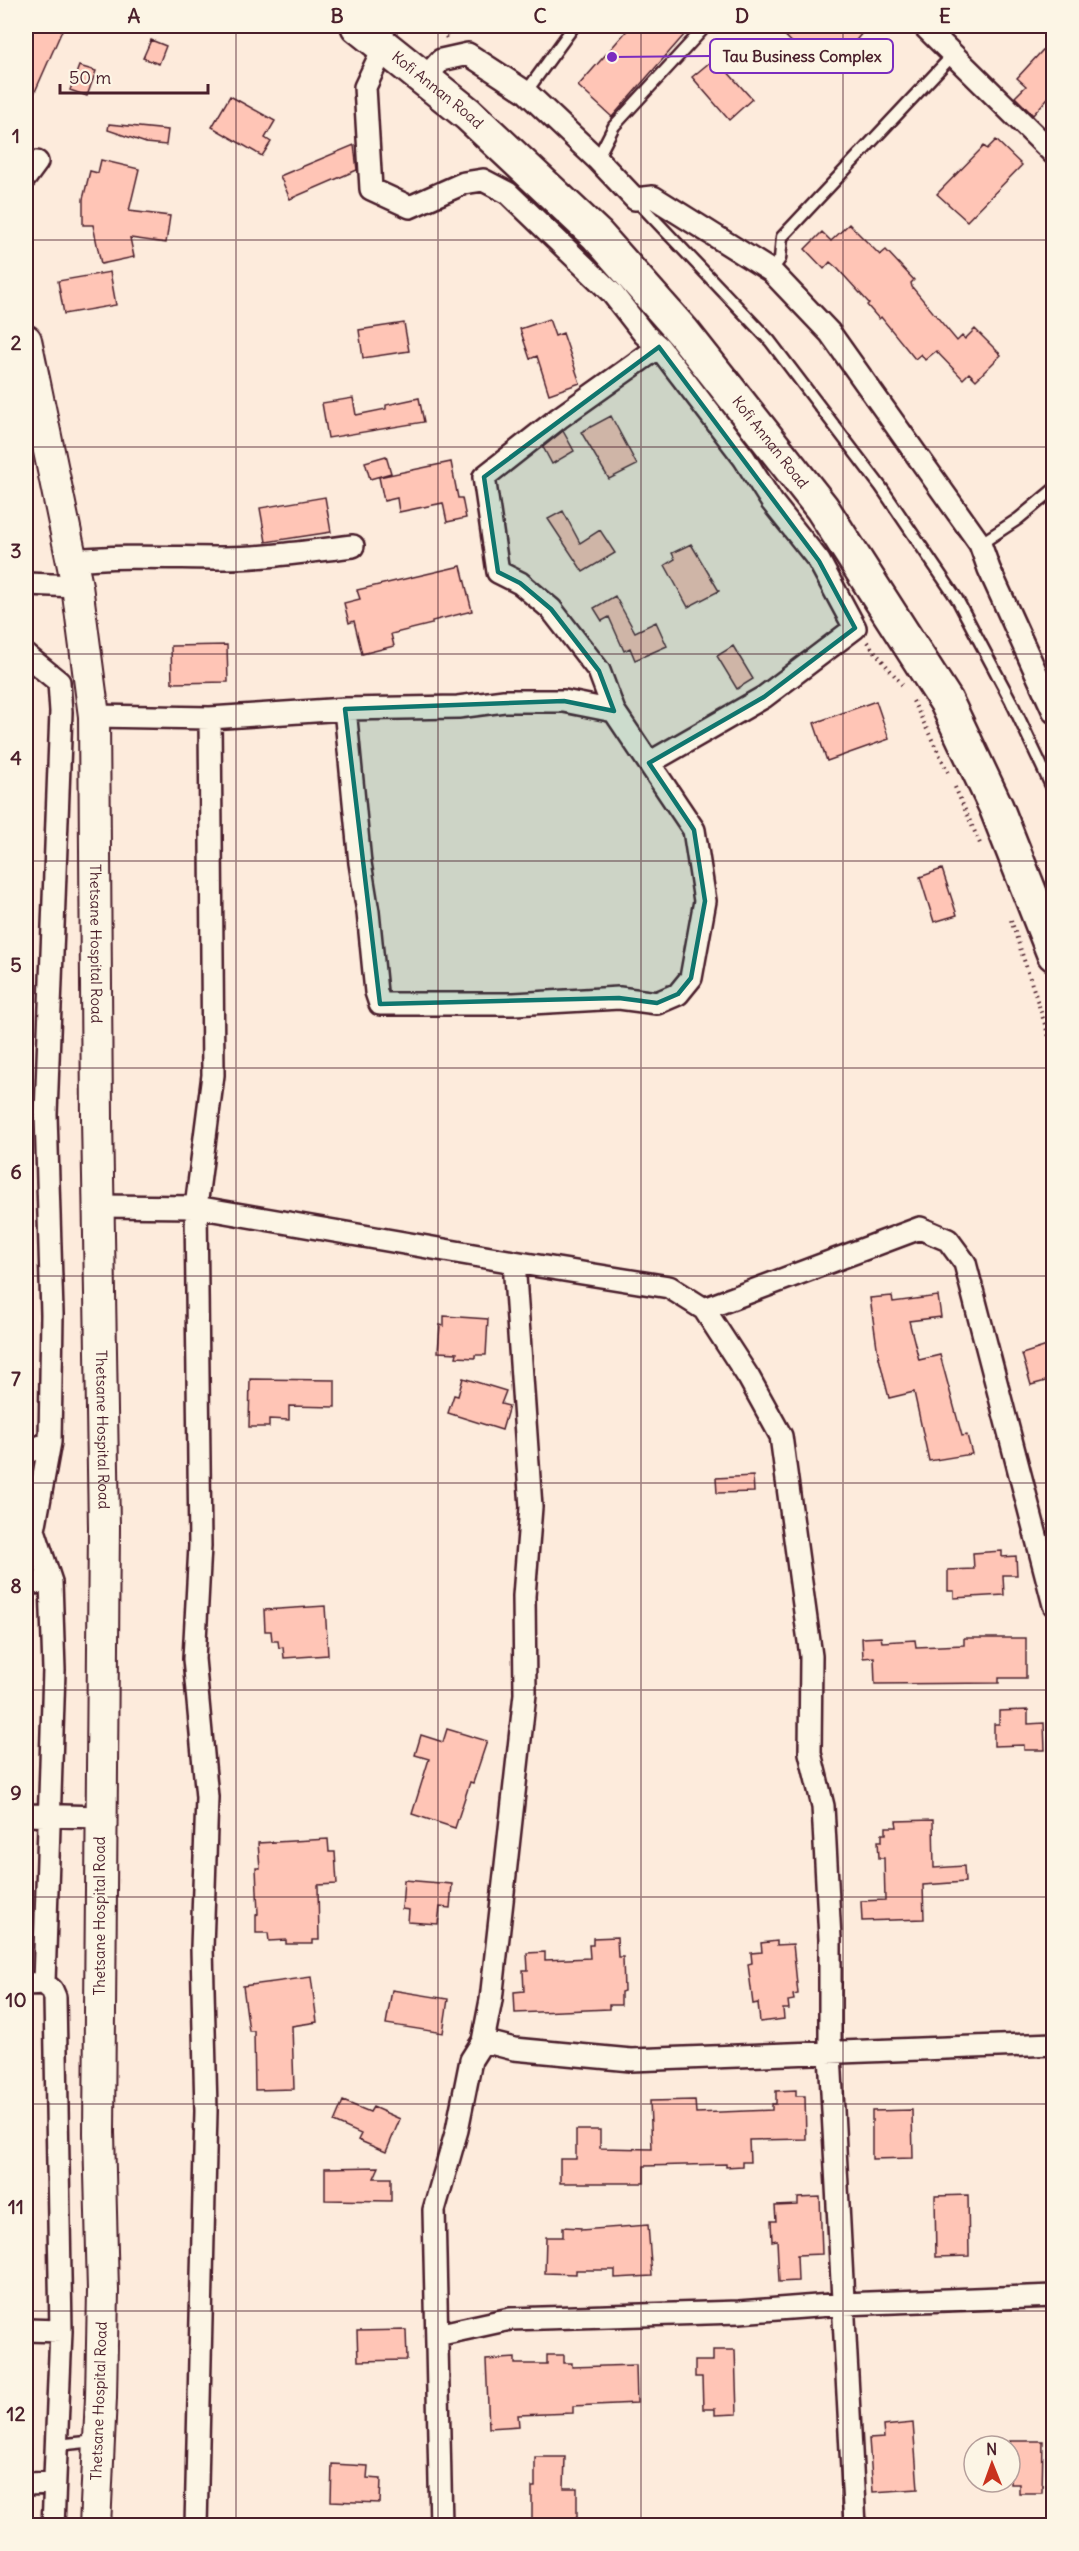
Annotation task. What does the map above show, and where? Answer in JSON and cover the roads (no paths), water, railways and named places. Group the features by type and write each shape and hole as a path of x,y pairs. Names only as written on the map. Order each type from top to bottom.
{"main road":[{"name":"Kofi Annan Road","path":"358,26 468,114 597,235 683,332 822,508 946,701 996,807 1053,954"},
{"name":"Thetsane Hospital Road","path":"26,340 74,573 94,716 104,1527 99,2133 103,2291 95,2526"}],"street":[{"path":"924,26 1053,153"},
{"path":"384,47 365,87 371,189 410,207 464,183 483,180 508,193 612,293 644,334 659,347 744,458 772,502 819,561 855,628 764,697 649,763"},
{"path":"424,79 441,60 468,54 526,92 597,159 635,199 653,196 771,271 830,333 980,544 1053,712"},
{"path":"345,709 360,863 368,912 376,992 380,1004 514,1004 619,998 657,1003 678,994 691,978 705,901 694,830 614,711 599,671 551,609 520,582 498,572 483,477 568,411 659,347"},
{"path":"26,584 74,573 128,555 248,557 353,546"},
{"path":"26,655 58,682 61,712 46,1114 52,1314 50,1442 34,1530 51,1582 54,1670 50,1815 35,1983 52,1990 55,1997 61,2331 53,2526"},
{"path":"94,716 210,718 345,709 458,706 504,701 564,701 614,711"},
{"path":"196,2526 205,2122 202,1948 207,1797 194,1659 200,1546 196,1207 213,1075 210,718"},
{"path":"99,1206 196,1207 669,1287 704,1309 749,1378 781,1436 811,1656 810,1753 823,1806 830,1939 830,2054 855,2526"},
{"path":"704,1309 920,1228 948,1240 964,1263 1053,1605"},
{"path":"441,2526 435,2210 457,2130 471,2060 483,2041 496,1959 525,1694 524,1596 531,1507 514,1262"},
{"path":"26,1453 50,1442"},
{"path":"26,1583 51,1582"},
{"path":"26,1815 100,1817"},
{"path":"483,2041 514,2049 631,2060 1053,2044"},
{"path":"437,2335 510,2319 739,2312 843,2304 1053,2296"},
{"path":"26,2330 61,2331"},
{"path":"26,2484 54,2483"}],"lane":[{"path":"526,92 574,26"},
{"path":"597,159 614,126 706,26"},
{"path":"771,271 780,259 782,237 952,56"},
{"path":"635,199 770,341 881,487 957,599 1011,702 1053,792"},
{"path":"980,544 1018,519 1053,489"},
{"path":"57,2445 99,2441"}],"place":[{"name":"Tau Business Complex","path":"612,57"}]}
